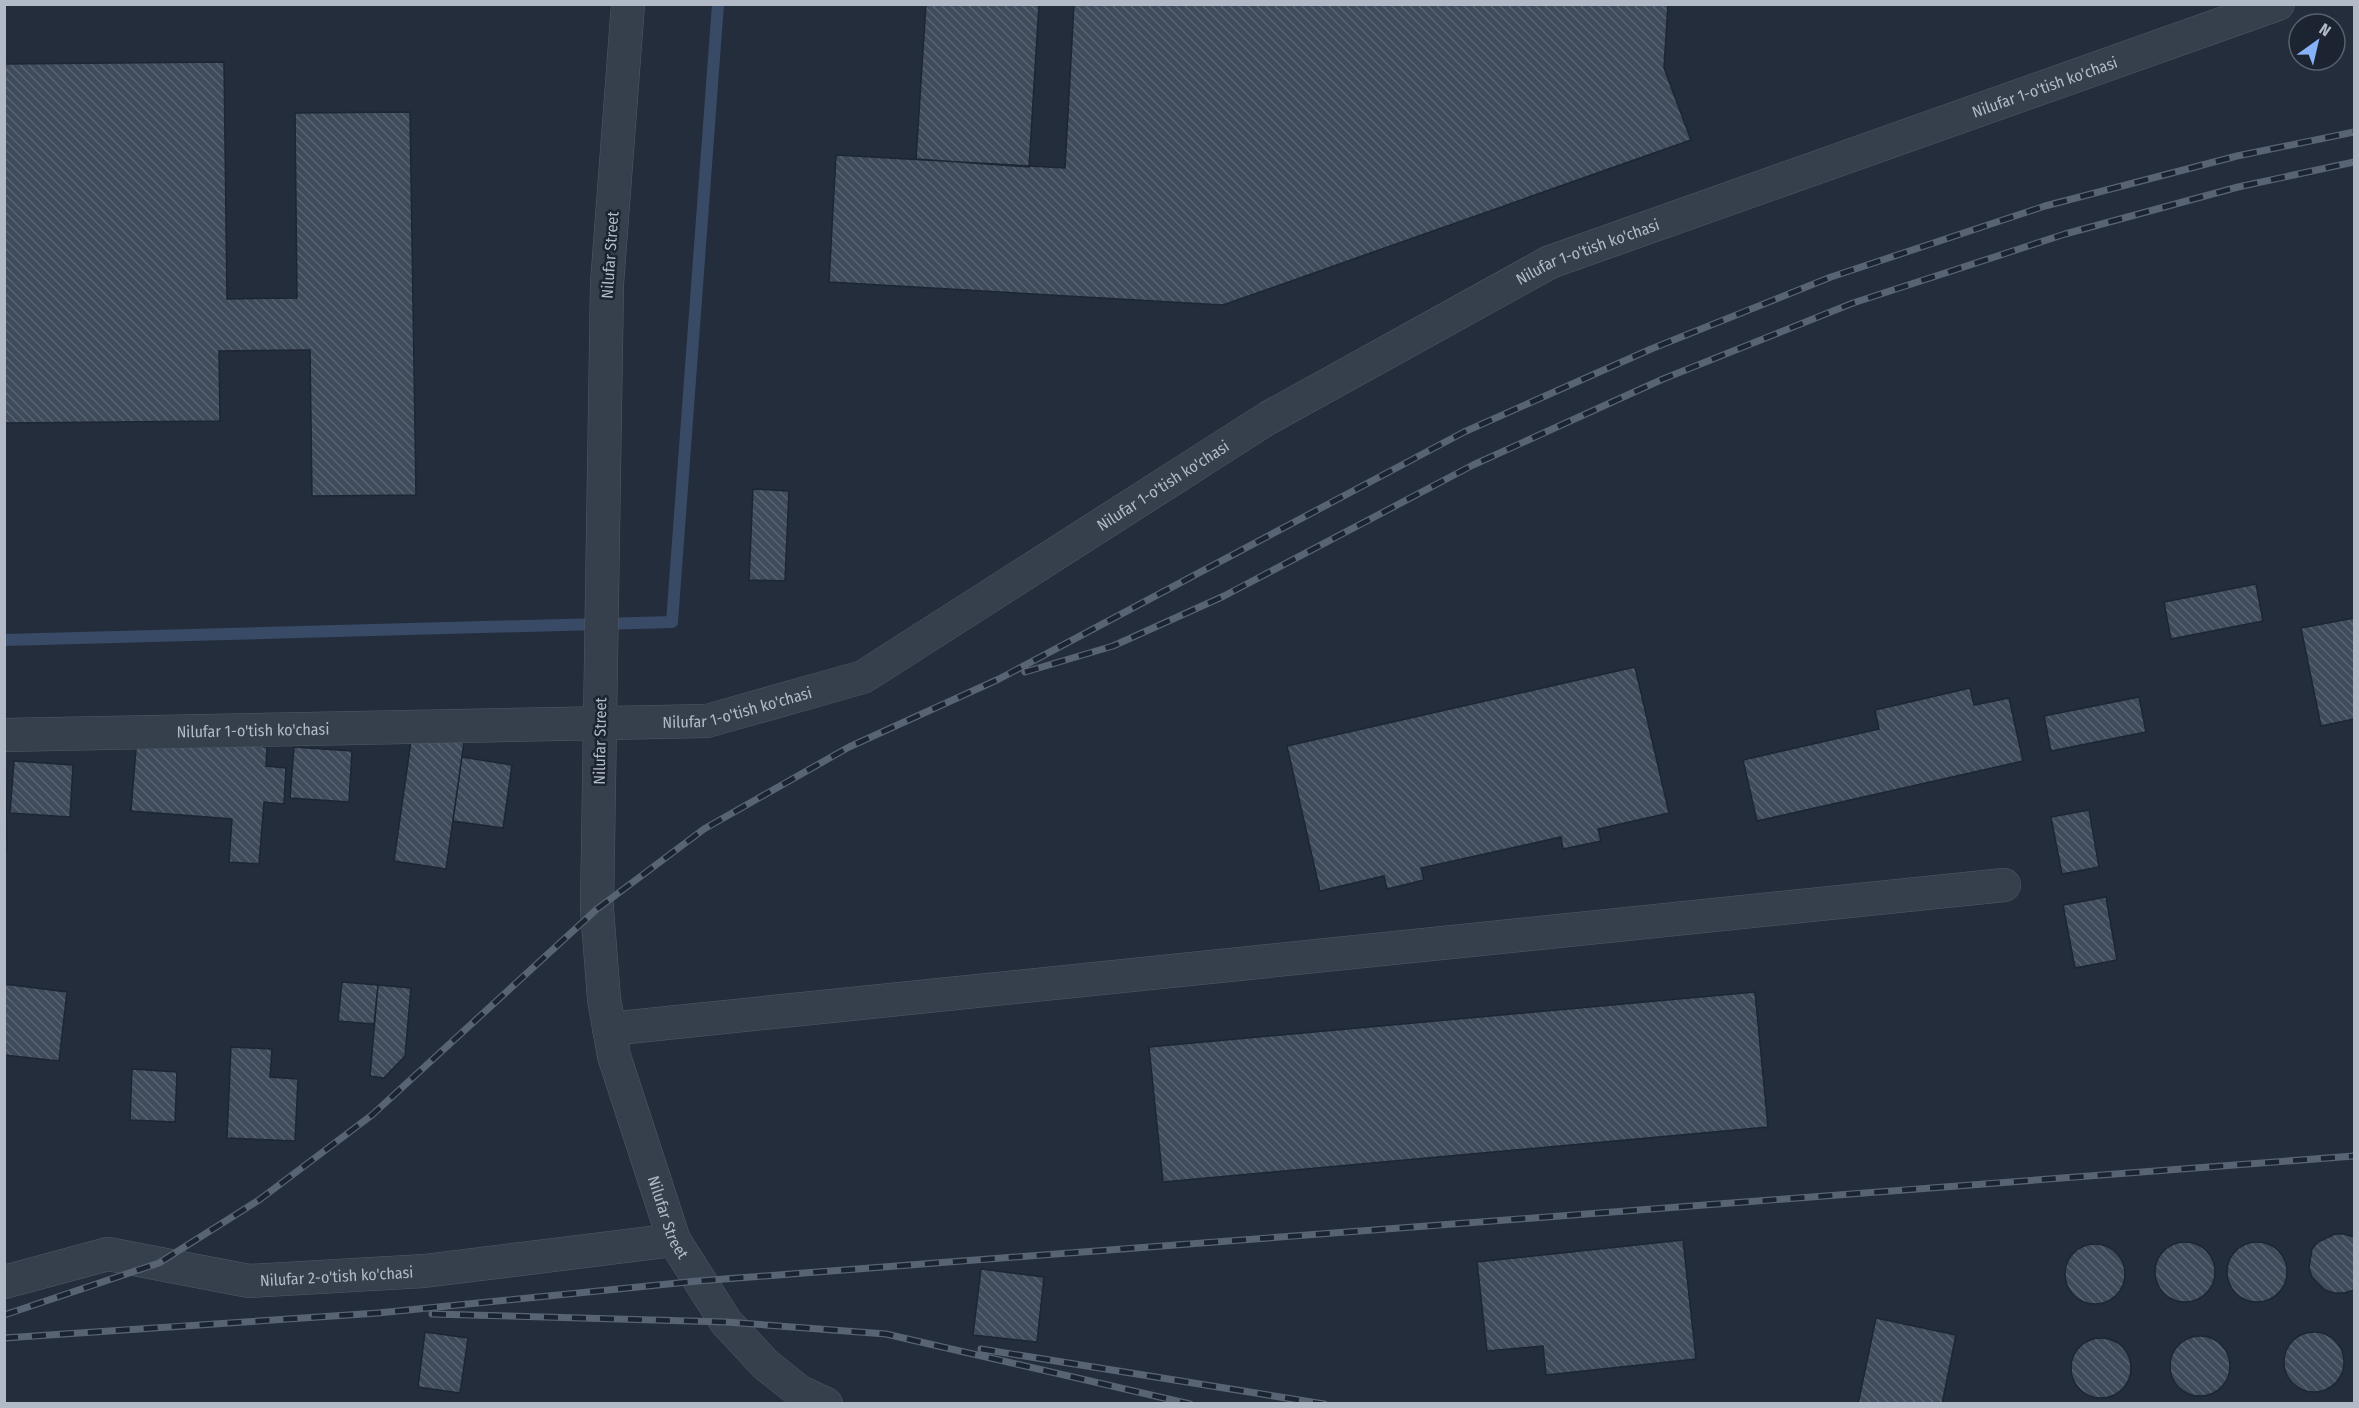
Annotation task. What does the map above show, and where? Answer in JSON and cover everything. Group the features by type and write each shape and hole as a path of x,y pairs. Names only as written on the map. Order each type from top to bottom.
{"street":[{"name":"Nilufar Street","path":"628,4 607,284 597,909 604,999 614,1056 674,1240 726,1322 765,1364 800,1392 826,1404"},
{"name":"Nilufar 1-o'tish ko'chasi","path":"4,735 600,725 706,721 863,676 1268,418 1550,262 2278,4"},
{"path":"609,1029 2004,885"},
{"name":"Nilufar 2-o'tish ko'chasi","path":"4,1282 108,1254 249,1281 424,1271 674,1240"}],"building":[{"path":"926,4 1039,4 1029,167 916,159"},
{"path":"1074,4 1668,4 1664,68 1691,140 1223,305 829,282 836,155 1065,168"},
{"path":"224,62 227,299 297,298 295,113 410,112 416,495 312,496 310,350 219,351 220,421 4,423 4,64"},
{"path":"753,489 789,491 785,581 749,580"},
{"path":"2256,584 2263,621 2171,639 2164,602"},
{"path":"2354,618 2354,719 2321,726 2301,628"},
{"path":"1635,667 1669,813 1598,829 1601,841 1563,849 1561,837 1421,868 1424,880 1387,889 1384,876 1320,891 1287,746"},
{"path":"1970,688 1974,705 2009,698 2023,761 1757,821 1743,760 1879,729 1875,710"},
{"path":"2139,697 2146,732 2051,751 2044,716"},
{"path":"412,734 464,742 446,869 394,861"},
{"path":"137,737 267,747 266,766 286,768 284,804 264,802 259,864 229,862 232,819 131,811"},
{"path":"294,747 352,751 349,802 290,798"},
{"path":"5,749 7,849 4,849"},
{"path":"462,757 512,765 503,828 453,821"},
{"path":"14,761 73,765 70,817 10,813"},
{"path":"2089,810 2099,867 2062,874 2051,817"},
{"path":"2106,897 2117,960 2075,968 2063,905"},
{"path":"342,982 378,985 374,1024 338,1021"},
{"path":"4,984 67,992 59,1061 4,1055"},
{"path":"378,985 411,988 405,1056 384,1078 370,1076"},
{"path":"1755,992 1768,1127 1163,1182 1149,1047"},
{"path":"231,1047 272,1049 270,1077 298,1079 295,1141 227,1138"},
{"path":"132,1069 177,1072 175,1122 130,1120"},
{"path":"2335,1234 2354,1237 2354,1290 2344,1293 2325,1290 2312,1277 2309,1268 2312,1249 2318,1242"},
{"path":"1683,1240 1696,1359 1546,1375 1543,1346 1487,1351 1477,1262"},
{"path":"2185,1242 2202,1247 2210,1255 2215,1272 2210,1289 2202,1297 2185,1302 2168,1297 2160,1289 2155,1272 2160,1255 2168,1247"},
{"path":"2257,1242 2269,1244 2282,1255 2287,1272 2285,1284 2274,1297 2257,1302 2245,1300 2232,1289 2227,1272 2229,1260 2240,1247"},
{"path":"2095,1244 2112,1249 2120,1257 2125,1274 2120,1291 2112,1299 2095,1304 2078,1299 2070,1291 2065,1274 2070,1257 2078,1249"},
{"path":"981,1269 1044,1277 1037,1342 973,1335"},
{"path":"1876,1318 1956,1335 1942,1404 1858,1404"},
{"path":"425,1332 468,1338 460,1393 418,1387"},
{"path":"2314,1332 2326,1334 2339,1345 2344,1362 2342,1374 2331,1387 2314,1392 2302,1390 2289,1379 2284,1362 2286,1350 2297,1337"},
{"path":"2200,1336 2217,1341 2225,1349 2230,1366 2225,1383 2217,1391 2200,1396 2183,1391 2175,1383 2170,1366 2175,1349 2183,1341"},
{"path":"2095,1338 2107,1338 2118,1343 2126,1351 2131,1368 2129,1380 2118,1393 2107,1398 2095,1398 2084,1393 2076,1385 2071,1374 2071,1362 2076,1351 2084,1343"}],"waterway":[{"path":"4,640 672,622 718,4"}],"railway":[{"path":"4,1315 159,1263 259,1200 372,1115 597,909 704,829 849,747 999,679 1464,432 1651,349 1831,277 2045,206 2237,156 2354,132"},
{"path":"1025,672 1113,646 1224,596 1473,465 1663,379 1853,303 2065,234 2238,187 2354,162"},
{"path":"4,1338 378,1313 698,1281 2354,1156"},
{"path":"432,1314 726,1322 886,1334 1190,1404"},
{"path":"981,1349 1324,1404"}]}
